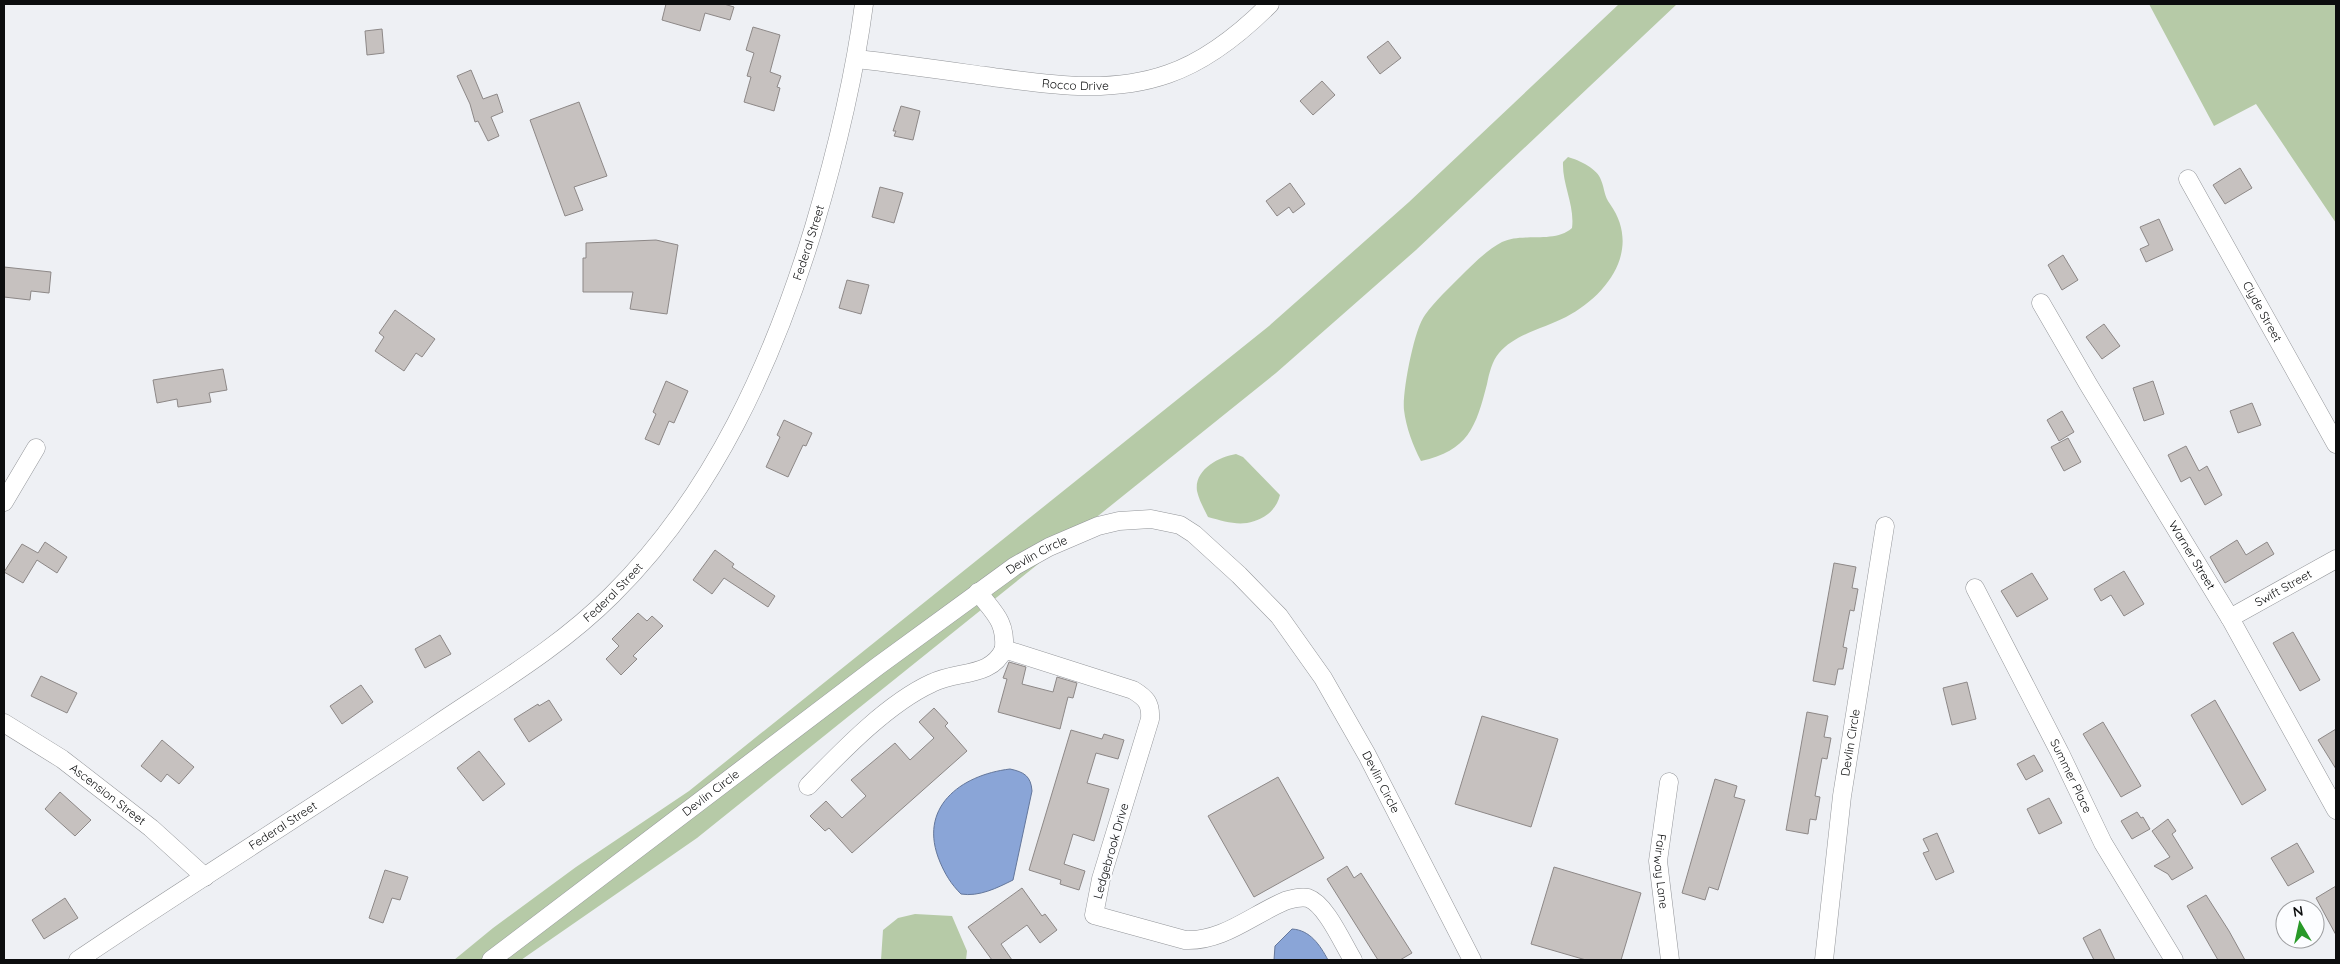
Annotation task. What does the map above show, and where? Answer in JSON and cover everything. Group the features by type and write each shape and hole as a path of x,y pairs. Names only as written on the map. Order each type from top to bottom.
{"street":[{"name":"Federal Street","path":"78,960 205,876 313,808 544,653 612,595 668,532 715,461 759,379 806,254 838,142 857,59 864,4"},
{"name":"Rocco Drive","path":"857,59 1085,88 1128,84 1152,80 1184,68 1210,53 1255,19 1270,4"},
{"name":"Clyde Street","path":"2188,179 2336,444"},
{"name":"Warner Street","path":"2041,303 2230,618 2336,810"},
{"path":"4,502 36,448"},
{"name":"Devlin Circle","path":"491,960 1015,566 1040,551 1098,526 1119,521 1151,519 1180,525 1194,534 1239,575 1279,616 1322,678 1380,781 1472,960"},
{"name":"Devlin Circle","path":"1824,960 1842,796 1885,526"},
{"name":"Swift Street","path":"2230,618 2336,559"},
{"name":"Summer Place","path":"1975,588 2060,753 2103,843 2174,960"},
{"path":"808,786 836,757 898,702 938,680 987,669 999,660 1004,648 1005,632 1003,626 978,592"},
{"name":"Ledgebrook Drive","path":"1004,648 1133,690 1144,697 1150,706 1150,719 1101,879 1094,915 1185,940 1200,941 1216,936 1285,901 1297,897 1307,898 1317,903 1324,911 1353,960"},
{"name":"Ascension Street","path":"4,723 62,759 151,828 205,876"},
{"name":"Fairway Lane","path":"1669,782 1658,861 1670,960"}],"green space":[{"path":"1619,4 1677,4 1416,250 1276,373 697,838 521,960 454,960 493,928 576,867 689,791 1269,326 1409,202"},
{"path":"2149,4 2336,4 2336,223 2256,104 2214,126"},
{"path":"1568,157 1577,160 1596,172 1619,221 1623,238 1621,254 1616,269 1607,283 1581,308 1566,317 1522,336 1506,346 1499,353 1493,364 1479,413 1468,435 1450,451 1421,461 1408,430 1404,402 1410,361 1421,322 1447,290 1475,262 1496,245 1510,239 1556,236 1572,228 1572,211 1563,170 1563,162"},
{"path":"1236,454 1243,457 1280,495 1276,506 1268,514 1253,522 1231,523 1208,517 1197,491 1199,477 1203,471 1215,461"},
{"path":"915,914 952,916 967,951 966,960 881,960 883,930 898,918"}],"water":[{"path":"1010,769 1028,778 1032,791 1013,880 981,893 961,894 951,883 944,871 934,843 934,826 939,810 948,797 975,778"},
{"path":"1292,929 1304,932 1314,939 1328,960 1274,960 1275,946"}],"building":[{"path":"666,4 724,4 734,7 730,20 705,13 700,31 662,20"},
{"path":"753,27 780,35 770,72 781,76 777,87 780,88 774,111 744,102 751,77 747,76 754,53 746,50"},
{"path":"382,29 384,53 367,55 365,31"},
{"path":"1388,41 1401,58 1380,74 1367,57"},
{"path":"471,70 483,99 497,94 503,112 491,117 499,136 488,141 478,121 475,122 470,104 457,76"},
{"path":"1322,81 1335,95 1313,115 1300,101"},
{"path":"579,102 607,176 574,187 583,210 565,216 530,120"},
{"path":"901,106 920,111 913,140 894,136 896,131 893,131"},
{"path":"2240,168 2252,188 2225,204 2213,185"},
{"path":"1290,183 1305,204 1293,213 1289,207 1277,216 1266,201"},
{"path":"880,187 903,193 894,223 872,217"},
{"path":"2159,219 2173,250 2146,262 2140,249 2149,245 2140,227"},
{"path":"656,240 678,245 667,314 630,309 633,292 583,292 583,258 586,258 586,243"},
{"path":"2063,255 2078,280 2062,290 2048,265"},
{"path":"4,267 51,272 49,293 31,291 30,300 4,297"},
{"path":"847,280 869,285 861,314 839,308"},
{"path":"395,310 435,339 422,357 416,353 404,371 375,351 384,337 379,333"},
{"path":"2104,324 2120,346 2102,359 2086,337"},
{"path":"223,369 227,390 209,393 211,402 178,407 177,399 157,403 153,380"},
{"path":"666,381 688,391 674,423 669,421 659,445 645,439 656,414 653,412"},
{"path":"2153,381 2164,414 2144,421 2133,388"},
{"path":"2252,403 2261,425 2238,433 2230,411"},
{"path":"2062,411 2074,432 2059,441 2047,420"},
{"path":"784,420 812,433 806,446 803,445 788,477 766,467 780,437 777,435"},
{"path":"2068,438 2081,462 2064,471 2051,447"},
{"path":"2186,446 2199,471 2207,466 2222,495 2205,505 2190,477 2181,482 2168,455"},
{"path":"2237,540 2246,555 2267,542 2274,554 2225,583 2210,557"},
{"path":"45,542 67,557 57,573 37,560 23,583 4,572 22,544 38,553"},
{"path":"715,550 734,564 732,567 775,596 768,607 724,578 712,594 693,580"},
{"path":"1834,563 1856,567 1852,588 1858,589 1854,611 1850,610 1843,647 1847,648 1843,669 1838,669 1835,685 1813,681"},
{"path":"2124,571 2144,604 2124,616 2111,595 2101,601 2094,589"},
{"path":"2032,573 2048,599 2017,617 2001,591"},
{"path":"638,613 647,621 652,616 663,626 633,656 637,659 621,675 606,659 619,646 612,639"},
{"path":"2293,632 2320,680 2300,691 2273,643"},
{"path":"440,635 451,654 425,668 415,649"},
{"path":"1009,662 1026,667 1022,684 1053,692 1057,677 1077,683 1073,698 1068,697 1060,729 998,712 1007,679 1003,678"},
{"path":"41,676 77,693 67,713 31,696"},
{"path":"1967,682 1976,719 1952,725 1943,688"},
{"path":"361,685 373,702 342,724 330,706"},
{"path":"549,700 562,720 529,742 514,719 538,704 539,706"},
{"path":"2215,700 2266,790 2242,805 2191,715"},
{"path":"934,708 948,723 945,726 967,751 852,853 829,828 825,831 810,816 826,801 842,818 866,796 851,780 895,743 910,760 934,738 919,722"},
{"path":"1807,712 1828,716 1824,737 1831,738 1827,759 1822,758 1815,796 1820,797 1816,820 1810,819 1808,834 1786,830"},
{"path":"1482,716 1558,739 1531,827 1455,804"},
{"path":"2103,722 2141,786 2121,797 2083,734"},
{"path":"2336,729 2336,769 2318,740"},
{"path":"1071,730 1102,739 1104,734 1124,740 1118,759 1096,753 1087,783 1109,789 1094,841 1073,834 1064,864 1085,871 1079,890 1060,884 1061,880 1029,870"},
{"path":"162,740 194,767 179,784 167,774 161,782 141,766"},
{"path":"479,751 505,784 483,801 457,768"},
{"path":"2034,755 2043,771 2026,780 2017,764"},
{"path":"1278,777 1324,858 1254,897 1208,816"},
{"path":"1715,779 1737,786 1734,797 1745,800 1718,890 1709,887 1705,900 1682,893"},
{"path":"60,792 91,820 75,836 45,809"},
{"path":"2049,798 2062,823 2039,834 2027,809"},
{"path":"2137,812 2141,818 2143,817 2150,829 2132,839 2121,821"},
{"path":"2168,819 2176,831 2172,834 2193,868 2172,880 2168,874 2154,866 2170,857 2152,831"},
{"path":"1937,833 1954,872 1936,880 1923,853 1929,851 1923,839"},
{"path":"2297,843 2314,872 2288,886 2271,858"},
{"path":"1347,866 1354,878 1361,873 1412,953 1400,960 1378,960 1327,879"},
{"path":"1554,867 1641,893 1621,960 1586,960 1531,944"},
{"path":"385,870 408,877 400,900 392,898 383,923 369,918"},
{"path":"2336,886 2336,935 2325,915 2325,899 2316,898"},
{"path":"1022,888 1042,916 1045,914 1057,930 1040,943 1027,925 1001,944 1012,960 992,960 968,927"},
{"path":"2206,895 2245,960 2218,960 2187,906"},
{"path":"65,898 78,918 44,939 32,920"},
{"path":"2100,929 2115,960 2094,960 2083,938"}]}
